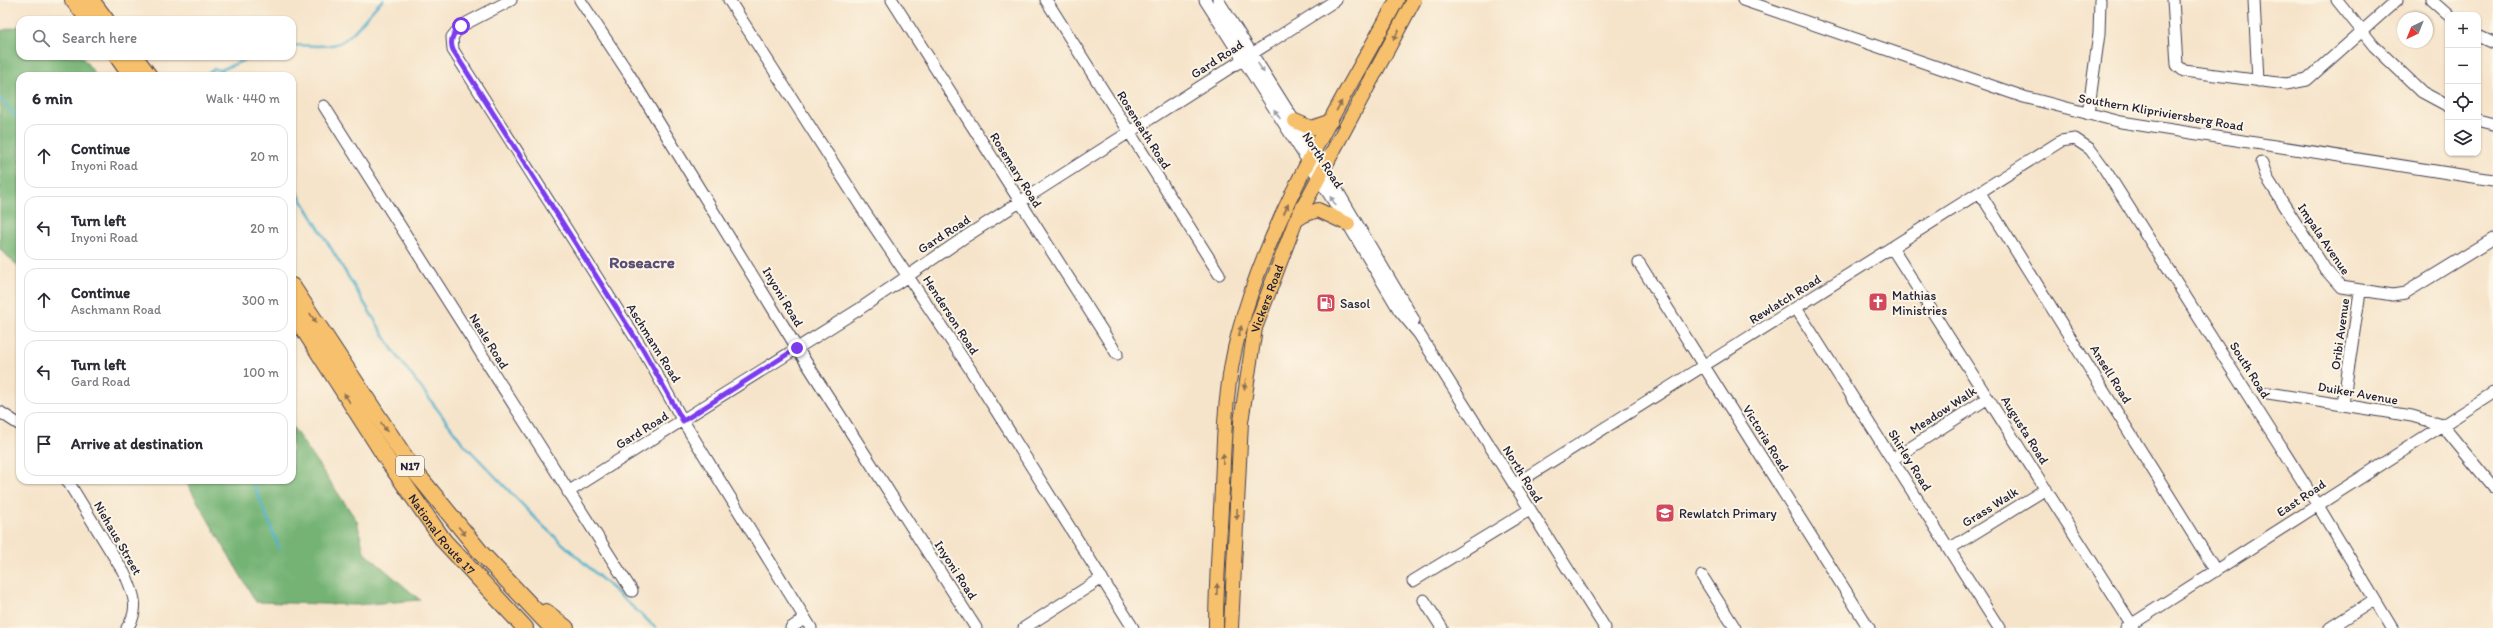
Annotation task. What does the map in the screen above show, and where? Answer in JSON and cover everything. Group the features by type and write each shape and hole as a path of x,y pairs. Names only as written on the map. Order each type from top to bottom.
{"highway":[{"path":"73,0 86,16"},
{"path":"91,0 103,16"},
{"path":"120,60 128,72"},
{"path":"137,60 146,72"},
{"name":"N17","path":"296,292 412,468 448,515 508,584 552,628"},
{"name":"National Route 17","path":"296,317 388,462 444,541 525,628"},
{"path":"444,541 464,571 513,628"},
{"path":"508,584 566,628"}],"main road":[{"name":"Vickers Road","path":"1216,628 1225,419 1233,360 1248,302 1269,247 1311,157 1397,0"},
{"name":"Vickers Road","path":"1232,628 1244,389 1255,328 1296,220 1414,0"},
{"path":"1295,121 1311,128 1331,121"},
{"path":"1296,220 1304,215 1318,210 1348,224"}],"street":[{"name":"Aschmann Road","path":"511,0 461,26 452,37 451,45 453,50 468,76 643,350 683,421 808,623"},
{"name":"Inyoni Road","path":"580,0 629,74 797,348 976,628"},
{"name":"Henderson Road","path":"730,0 908,275 1133,628"},
{"name":"Rosemary Road","path":"892,0 1117,354"},
{"name":"Roseneath Road","path":"1046,0 1219,274"},
{"name":"North Road","path":"1205,0 1295,121 1311,157"},
{"name":"North Road","path":"1218,0 1247,56 1401,295 1419,334 1604,628"},
{"name":"Gard Road","path":"568,492 797,348 1020,202 1336,0"},
{"name":"Southern Klipriviersberg Road","path":"1743,0 2024,98 2121,122 2493,180"},
{"path":"2088,114 2099,34 2100,0"},
{"path":"2172,0 2177,65 2184,71 2286,84 2307,80 2398,0"},
{"path":"2254,0 2258,81"},
{"path":"2337,0 2362,33 2422,92 2445,104"},
{"path":"2431,0 2445,12"},
{"path":"2481,38 2493,44"},
{"name":"Neale Road","path":"324,106 632,591"},
{"path":"2481,121 2493,124"},
{"name":"Rewlatch Road","path":"1514,485 2061,141 2072,139"},
{"name":"South Road","path":"2072,139 2078,140 2090,148 2104,168 2317,504 2392,628"},
{"name":"Impala Avenue","path":"2262,163 2267,178 2333,280 2341,287 2360,292 2393,295 2405,293 2493,239"},
{"name":"North Road","path":"1321,172 1348,224 1399,310 1419,334"},
{"name":"Ansell Road","path":"1980,193 2216,570"},
{"name":"Augusta Road","path":"1892,248 2046,489 2130,627"},
{"name":"Victoria Road","path":"1638,263 1705,366 1869,628"},
{"name":"Oribi Avenue","path":"2343,404 2360,292"},
{"name":"Shirley Road","path":"1796,308 1999,628"},
{"name":"Duiker Avenue","path":"2268,393 2412,416 2442,425"},
{"name":"East Road","path":"2130,627 2317,504 2493,393"},
{"name":"Meadow Walk","path":"1893,459 1988,398"},
{"path":"0,412 16,422"},
{"path":"2442,425 2493,487"},
{"name":"Niehaus Street","path":"69,484 126,576 136,604 134,614 127,628"},
{"name":"Grass Walk","path":"1949,549 2046,489"},
{"path":"1413,581 1529,510"},
{"path":"1702,576 1735,628"},
{"path":"1024,628 1102,578"},
{"path":"1424,600 1442,628"},
{"path":"2330,628 2374,600"},
{"path":"791,628 808,623"}],"green space":[{"path":"16,27 16,60 84,60 94,72 16,72 16,264 0,249 0,31"},
{"path":"296,432 357,521 364,552 420,600 356,605 256,602 187,484 296,484"}],"waterway":[{"path":"296,45 325,46 342,41 348,37 383,0"},
{"path":"210,72 214,69 221,70 245,60"},
{"path":"0,98 16,116"},
{"path":"296,191 394,352 462,442 542,525 656,628"},
{"path":"254,484 280,550"}],"place":[{"name":"Mathias Ministries","path":"1878,302"},
{"name":"Sasol","path":"1326,303"},
{"name":"Rewlatch Primary","path":"1665,513"}],"district":[{"name":"Roseacre","path":"642,262"}],"route":[{"path":"461,26 452,37 451,45 453,50 549,204 643,350 675,403 683,421 797,348"}]}
